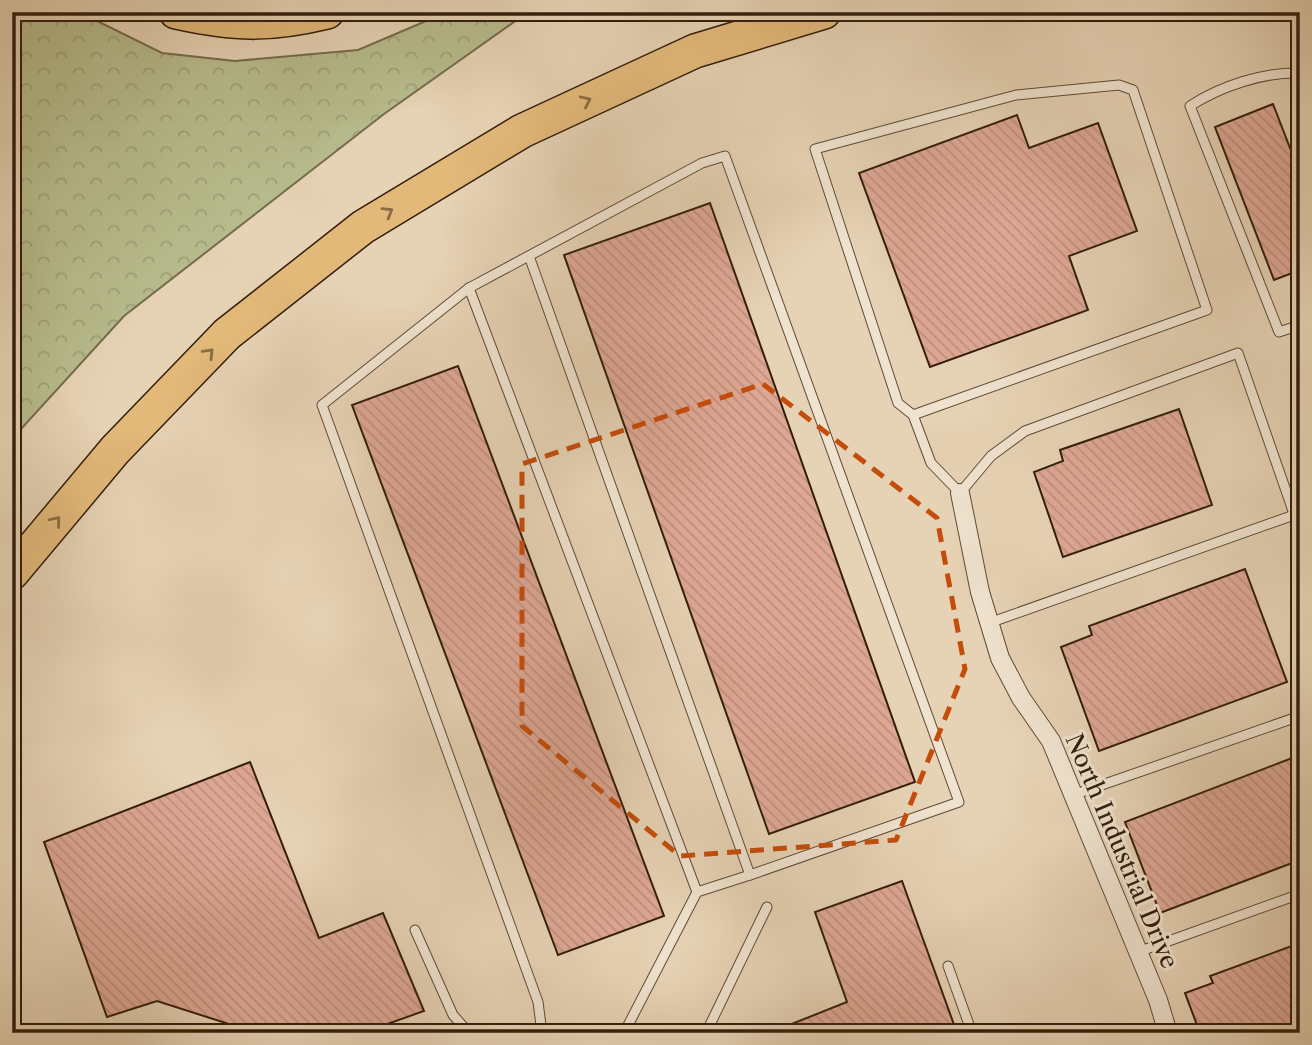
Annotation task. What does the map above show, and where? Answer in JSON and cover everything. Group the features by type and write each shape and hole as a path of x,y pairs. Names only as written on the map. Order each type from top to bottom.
{"highway":[{"path":"176,12 247,24 291,21 327,12"},
{"path":"12,573 115,450 228,334 363,227 522,131 695,51 824,12"}],"street":[{"name":"North Industrial Drive","path":"960,493 980,592 1000,658 1021,698 1051,741 1138,952 1168,1033"}],"lane":[{"path":"1300,73 1282,72 1211,92 1190,106 1279,332 1300,326"},
{"path":"913,415 1207,310 1133,90 1119,86 1016,95 815,149 898,403 913,415 931,463 960,493 991,456 1025,431 1238,353 1300,531"},
{"path":"542,1033 538,1002 322,405 469,288 702,163 725,156 959,802 697,892 624,1033"},
{"path":"529,256 750,875"},
{"path":"469,288 697,892"},
{"path":"989,622 1294,515"},
{"path":"1073,795 1300,716"},
{"path":"1138,952 1300,894"},
{"path":"706,1033 768,907"},
{"path":"415,930 453,1015 469,1033"},
{"path":"948,966 972,1033"}],"highlighted area":[{"path":"763,384 937,518 965,669 896,840 680,856 522,726 522,464"}],"green space":[{"path":"12,12 79,12 162,53 235,61 358,50 447,12 528,12 384,114 124,316 12,439"}],"building":[{"path":"1273,104 1300,174 1300,270 1274,280 1215,127"},
{"path":"1017,115 1029,148 1098,123 1137,231 1069,256 1088,310 930,367 859,173"},
{"path":"710,203 915,782 769,834 564,255"},
{"path":"458,366 664,916 558,955 352,405"},
{"path":"1179,409 1212,505 1063,557 1034,472 1063,461 1060,450"},
{"path":"1245,569 1287,682 1099,751 1061,647 1092,635 1089,626"},
{"path":"1300,755 1300,860 1160,913 1125,822"},
{"path":"250,762 319,938 383,913 424,1011 362,1033 257,1033 157,1001 107,1017 44,842"},
{"path":"902,881 957,1033 769,1033 847,1002 815,912"},
{"path":"1300,943 1300,1033 1200,1033 1185,993 1213,983 1210,976"}]}
